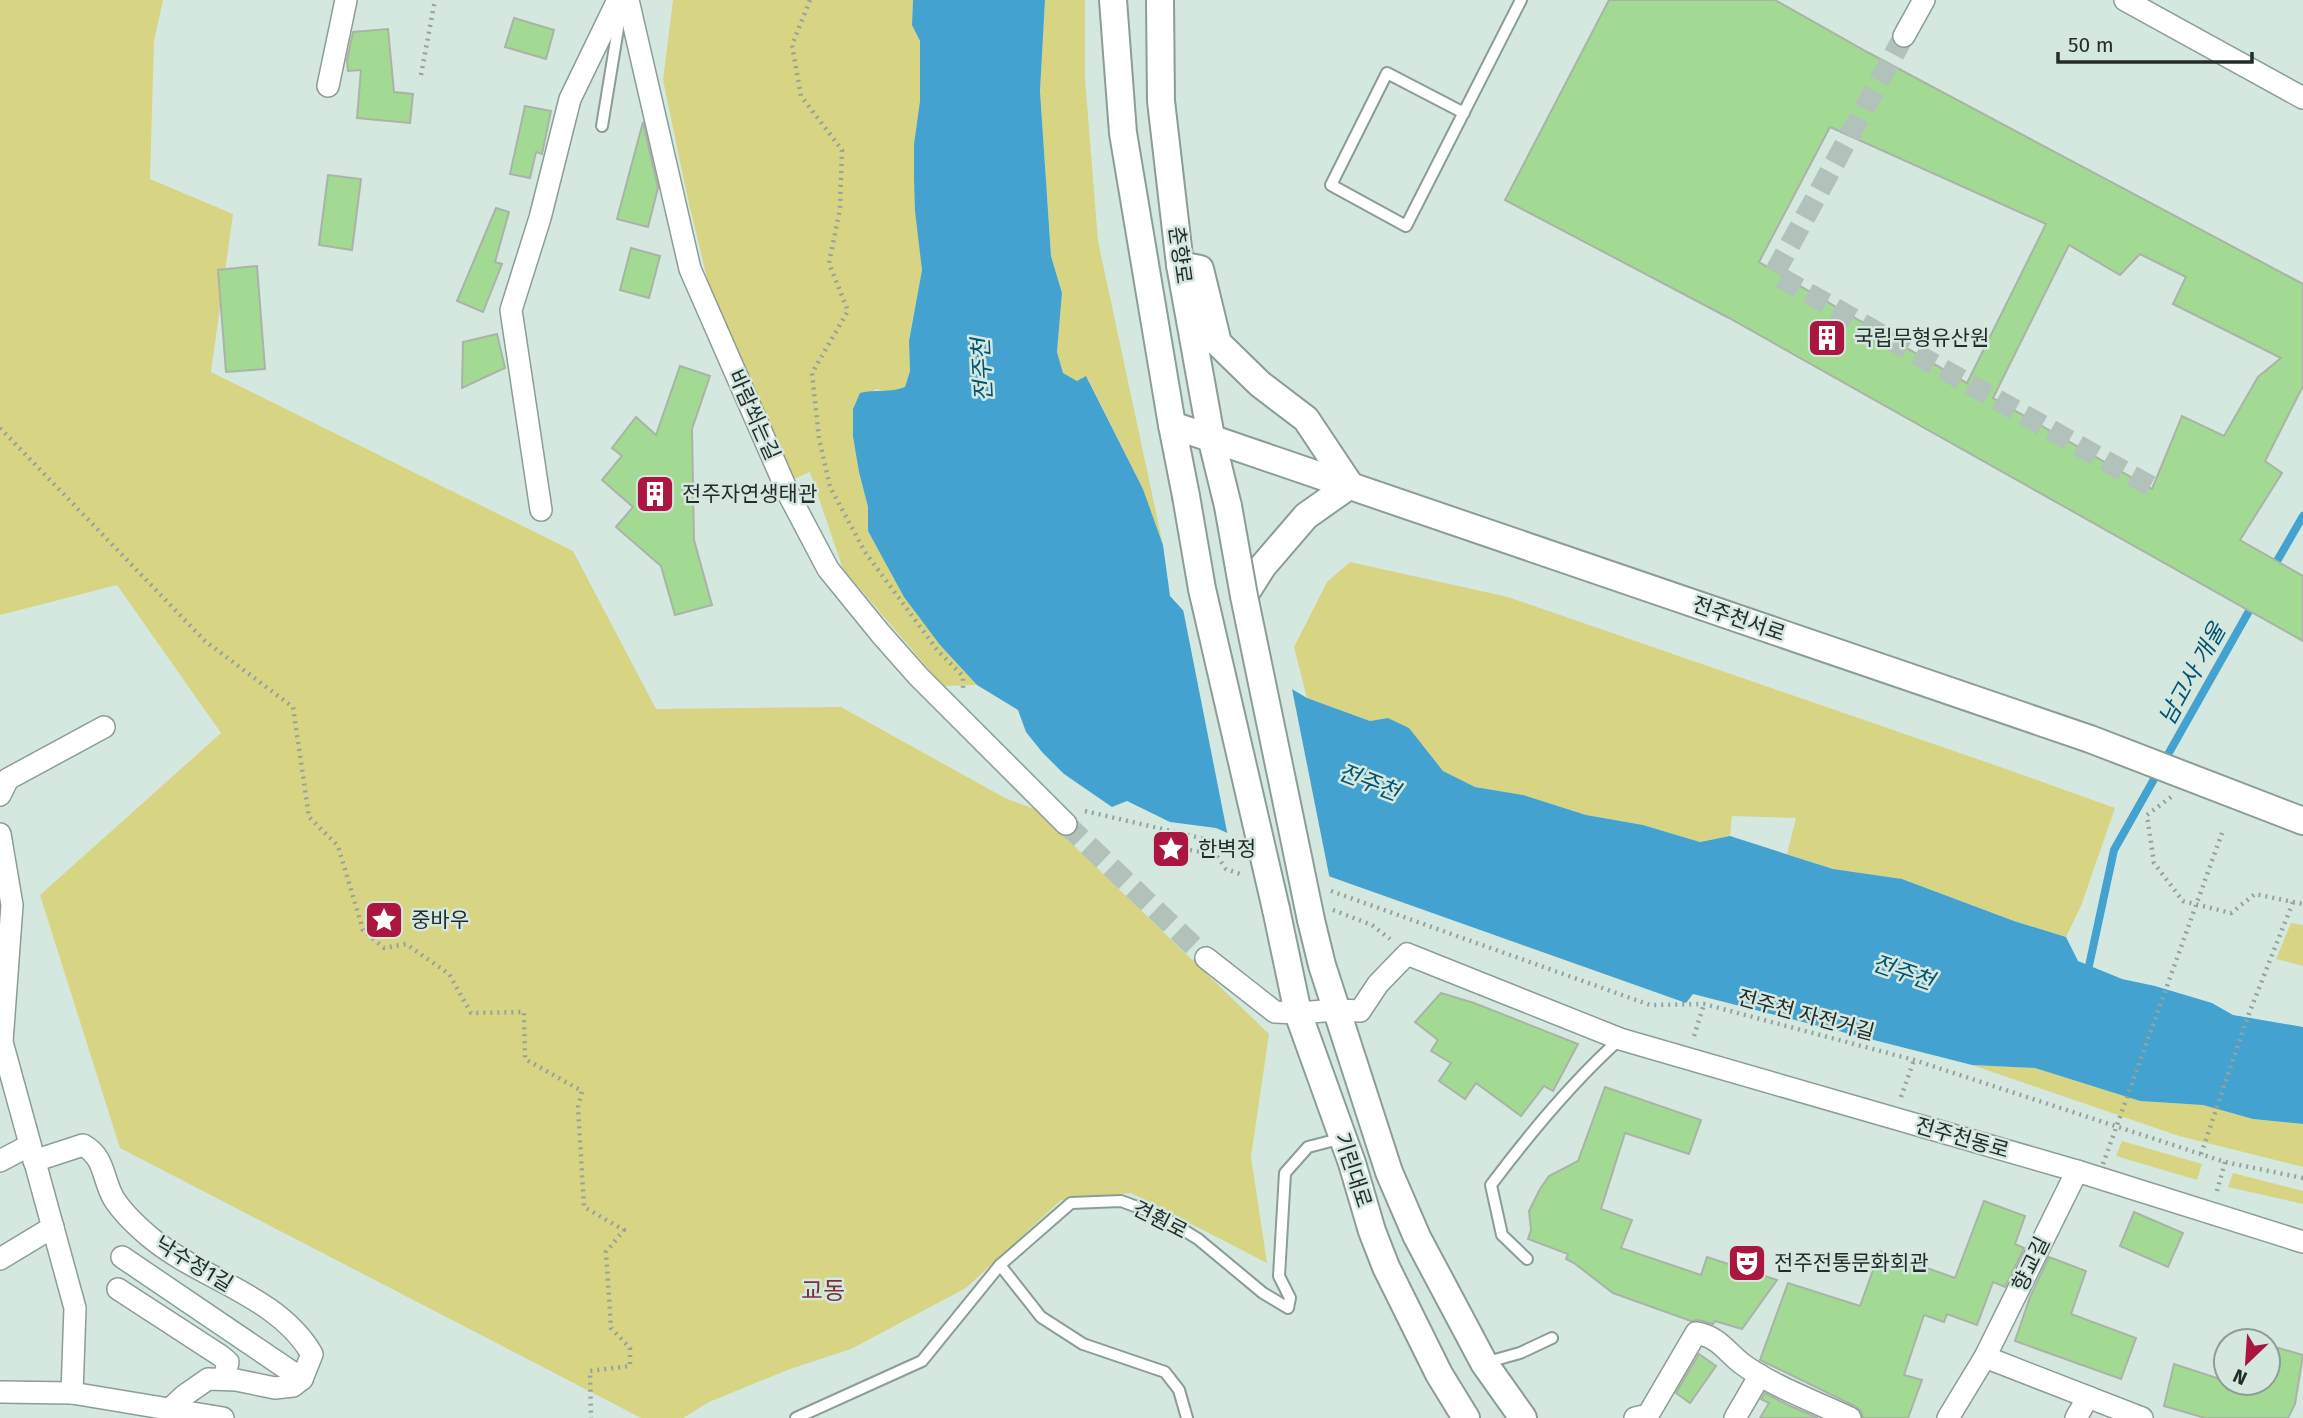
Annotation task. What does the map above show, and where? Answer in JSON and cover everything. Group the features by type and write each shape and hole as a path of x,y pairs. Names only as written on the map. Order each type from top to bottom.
{"street":[{"path":"328,86 346,0"},
{"path":"541,510 511,310 540,218 570,99 623,0"},
{"name":"바람쐬는길","path":"623,0 690,269 789,495 828,569 918,676 1066,824"},
{"name":"춘향로","path":"1113,0 1122,133 1172,425 1202,589 1276,909"},
{"name":"춘향로","path":"1160,0 1161,101 1180,265 1210,437 1228,506 1244,596"},
{"path":"1904,36 1924,0"},
{"path":"2125,0 2303,98"},
{"path":"1180,265 1200,269 1218,343 1260,384 1306,419 1350,485 1306,516 1263,566 1244,596"},
{"name":"전주천서로","path":"1172,425 2090,739 2303,821"},
{"name":"기린대로","path":"1244,596 1311,920 1389,1172 1417,1237 1484,1363 1523,1418"},
{"path":"0,795 8,779 104,727"},
{"path":"0,834 12,905 5,929 2,1042 75,1308 72,1393"},
{"name":"기린대로","path":"1276,909 1298,1013 1343,1138 1372,1231 1386,1267 1439,1374 1466,1418"},
{"name":"전주천동로","path":"1337,1010 1360,1011 1378,984 1407,954 1620,1039 2077,1171 2303,1242"},
{"path":"1206,958 1275,1012 1337,1010"},
{"name":"낙수정1길","path":"0,1161 83,1145 95,1152 114,1199 149,1237 207,1275 250,1296 304,1339 312,1354 302,1379 122,1257"},
{"name":"향교길","path":"1948,1418 1985,1357 2077,1171"},
{"path":"0,1259 53,1227"},
{"path":"118,1289 228,1362 224,1380"},
{"path":"1635,1418 1648,1415 1696,1333 1714,1338 1741,1363 1759,1375 1850,1418"},
{"path":"1985,1357 2142,1418"},
{"path":"1735,1418 1759,1375"},
{"path":"169,1410 208,1379 236,1380 284,1388 293,1386 302,1379"},
{"path":"0,1392 72,1393 223,1418"},
{"path":"2076,1418 2088,1397"}],"lane":[{"path":"602,126 623,0"},
{"path":"1464,113 1387,72 1331,185 1406,226 1464,113 1521,0"},
{"path":"1527,1259 1502,1235 1491,1185 1531,1132 1579,1078 1620,1039"},
{"name":"견훤로","path":"796,1418 922,1361 1000,1265 1071,1203 1121,1201 1159,1215 1198,1239 1263,1293 1288,1308 1290,1298 1279,1276 1285,1173 1308,1147 1343,1138"},
{"path":"1000,1265 1041,1317 1051,1324 1083,1344 1165,1372 1179,1390 1187,1418"},
{"path":"1484,1363 1520,1353 1552,1338"}],"path":[{"path":"421,75 435,0"},
{"path":"810,0 792,45 801,96 842,150 840,209 829,263 848,311 812,373 819,438 830,487 865,552 938,651 964,676 963,692 951,707"},
{"path":"0,428 205,641 293,706 309,817 338,846 363,930 384,948 405,944 449,974 471,1013 524,1012 526,1059 582,1091 578,1107 584,1208 624,1230 606,1252 611,1328 630,1348 630,1366 590,1371 591,1418"},
{"path":"2185,777 2147,816 2154,863 2183,901 2231,913 2255,894 2303,904"},
{"path":"1046,805 1115,817 1220,845"},
{"path":"2103,1164 2222,833"},
{"path":"1190,850 1216,855"},
{"name":"전주천 자전거길","path":"1329,890 1650,1005 1704,1004 1914,1060 2225,1162 2303,1178"},
{"path":"2201,1154 2248,1016 2293,902"},
{"path":"1693,1037 1704,1004"},
{"path":"1900,1102 1914,1060"},
{"path":"2215,1199 2225,1162"}],"shaded area":[{"path":"0,0 163,0 154,41 150,179 233,214 211,372 573,551 656,709 841,707 1005,798 1037,810 1269,1034 1251,1157 1267,1263 1131,1193 1061,1200 966,1288 851,1349 790,1369 709,1402 683,1418 641,1418 120,1148 40,895 221,733 117,585 0,615"},
{"path":"673,0 913,0 912,24 920,41 920,101 914,144 914,178 922,270 909,341 910,371 905,387 892,392 875,389 859,472 868,507 868,532 940,645 977,685 943,686 843,569 810,472 794,479 709,286 663,80"},
{"path":"1045,0 1085,0 1085,78 1098,241 1163,545 1143,489 1087,377 1077,381 1063,373 1057,352 1062,293 1051,256 1040,91"},
{"path":"1350,562 1508,597 2115,808 2081,906 2066,937 2014,921 1902,879 1833,869 1787,854 1796,818 1732,816 1730,836 1700,842 1643,825 1586,815 1523,795 1475,787 1443,771 1408,728 1388,718 1370,721 1307,698 1294,647 1327,582"},
{"path":"2291,923 2303,925 2303,966 2276,959"},
{"path":"1972,1065 2035,1068 2140,1101 2203,1105 2253,1119 2303,1124 2303,1167 2179,1136"},
{"path":"2122,1141 2202,1164 2197,1180 2116,1156"},
{"path":"2233,1173 2303,1191 2303,1204 2228,1187"}],"water":[{"name":"전주천","path":"913,0 1045,0 1040,91 1051,256 1062,293 1057,352 1063,373 1077,381 1086,376 1143,489 1163,545 1170,596 1211,641 1307,698 1370,721 1388,718 1409,728 1443,771 1475,787 1523,795 1586,815 1643,825 1700,842 1730,836 1833,869 1902,879 2014,921 2066,937 2078,961 2122,979 2212,1003 2233,1015 2303,1027 2303,1124 2253,1119 2203,1105 2140,1101 2035,1068 1972,1065 1693,994 1686,1003 1317,872 1216,828 1170,822 1127,801 1112,807 1064,774 1026,732 1018,710 977,685 940,645 904,597 868,531 868,507 853,436 853,409 860,393 905,387 910,371 909,341 922,270 914,178 914,144 920,101 920,41 912,25"}],"pier":[{"path":"1182,604 1213,638 1291,684 1330,880 1228,837"}],"building":[{"name":"국립무형유산원","path":"1609,0 1775,0 1869,53 2303,284 2303,386 2265,461 2282,473 2240,540 2303,576 2303,641 1729,318 1505,200","holes":["1830,127 2046,224 1967,383 1759,262","2069,245 2120,275 2140,254 2186,277 2173,304 2281,358 2258,377 2224,436 2182,416 2152,489 1993,398"]},
{"path":"514,18 554,30 546,59 505,47"},
{"path":"388,29 394,92 413,94 410,123 357,118 361,70 348,71 347,60 353,32"},
{"path":"525,106 551,111 542,154 536,152 530,178 510,174"},
{"path":"643,122 658,188 648,227 617,219"},
{"path":"328,175 361,179 352,250 319,245"},
{"path":"496,208 509,212 495,262 502,264 483,312 457,301"},
{"path":"631,248 660,256 649,298 620,290"},
{"path":"257,266 265,369 226,372 218,270"},
{"path":"497,334 505,368 462,388 463,342"},
{"name":"전주자연생태관","path":"680,366 710,376 692,429 694,540 712,605 675,615 661,566 616,527 633,507 602,480 622,456 612,448 636,417 656,435"},
{"path":"1441,993 1474,1003 1578,1044 1553,1091 1544,1086 1521,1116 1476,1083 1465,1099 1439,1081 1451,1063 1431,1051 1438,1040 1415,1022"},
{"path":"1605,1087 1701,1120 1689,1154 1625,1133 1601,1209 1632,1220 1621,1248 1701,1275 1707,1257 1777,1280 1742,1329 1715,1321 1713,1324 1691,1321 1613,1293 1566,1259 1568,1254 1528,1239 1531,1230 1529,1211 1540,1189 1549,1176 1578,1161"},
{"path":"1984,1201 2025,1216 2015,1244 2024,1248 2005,1287 1993,1282 1977,1325 1947,1314 1944,1322 1924,1315 1904,1375 1922,1380 1908,1418 1863,1418 1861,1411 1855,1406 1760,1360 1788,1283 1860,1306 1880,1251 1955,1278"},
{"path":"2134,1212 2183,1233 2168,1267 2120,1246"},
{"path":"2049,1257 2086,1271 2071,1314 2136,1338 2121,1379 2015,1341 2030,1297"},
{"path":"2282,1349 2303,1355 2295,1404 2288,1418 2205,1418 2164,1406 2174,1364 2212,1376 2212,1397 2282,1397"},
{"path":"1699,1354 1716,1366 1690,1403 1676,1393"},
{"path":"1765,1393 1818,1418 1760,1418 1769,1403 1761,1399"}],"waterway":[{"name":"남고사 개울","path":"2273,568 2303,516"},
{"name":"남고사 개울","path":"2087,975 2114,850 2253,604"}],"tunnel":[{"path":"1904,36 1774,274 2152,487"},
{"path":"1066,824 1206,958"}],"place":[{"name":"국립무형유산원","path":"1827,338"},
{"name":"전주자연생태관","path":"655,494"},
{"name":"한벽정","path":"1171,849"},
{"name":"중바우","path":"384,920"},
{"name":"전주전통문화회관","path":"1747,1263"}],"district":[{"name":"교동","path":"823,1291"}]}
